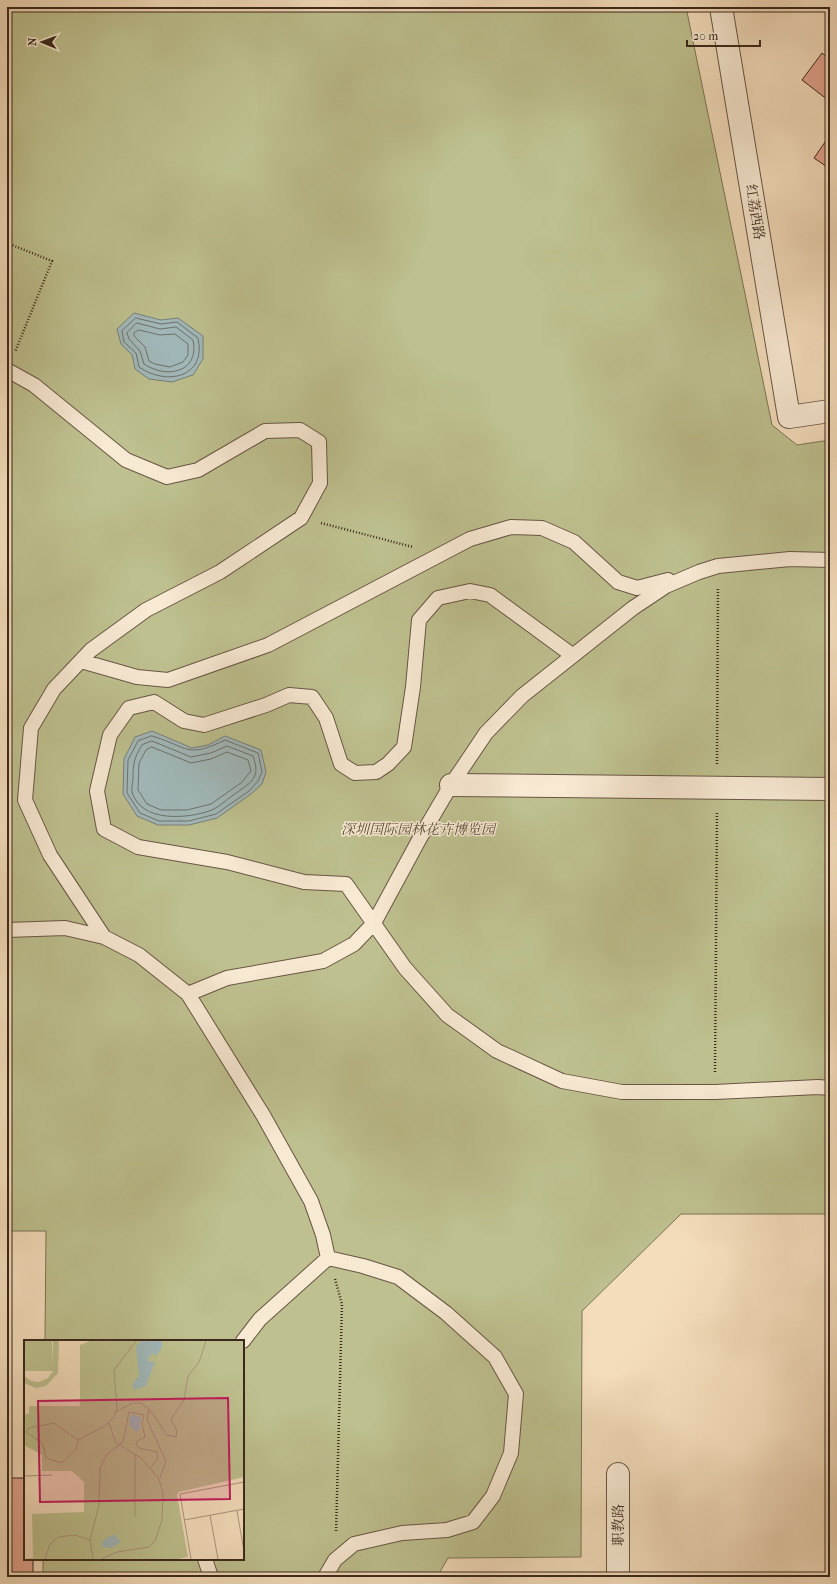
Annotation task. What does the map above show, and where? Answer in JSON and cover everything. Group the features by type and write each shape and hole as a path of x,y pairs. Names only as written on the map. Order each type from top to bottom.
{"street":[{"name":"红荔西路","path":"721,7 789,417 830,411"},
{"path":"452,785 830,789"},
{"name":"职教路","path":"618,1474 618,1577"}],"lane":[{"path":"8,370 34,385 126,460 167,477 198,470 264,431 300,430 319,442 320,483 302,518 220,572 146,610 91,650 54,689 30,728 25,800 50,855 104,937"},
{"path":"81,661 137,677 168,680 268,645 470,539 511,527 542,528 574,542 618,582 637,588 718,566 790,559 830,560"},
{"path":"188,994 227,978 323,962 354,944 374,923 420,838 486,733 522,696 633,608 666,586 699,572"},
{"path":"572,656 490,595 470,591 438,598 419,620 413,687 404,747 388,764 376,772 355,773 341,764 326,718 312,697 290,695 266,705 204,725 184,721 154,702 129,708 110,735 97,791 104,829 138,846 227,862 304,882 346,884 405,968 447,1015 497,1051 562,1081 622,1092 715,1092 818,1087 830,1088"},
{"path":"7,930 65,928 104,937 139,955 188,994 263,1115 311,1201 323,1235 328,1258"},
{"path":"244,1340 260,1319 328,1258"},
{"path":"325,1577 335,1560 354,1544 402,1533 447,1530 473,1522 493,1496 511,1453 516,1394 495,1357 446,1313 398,1277 363,1266 328,1258"},
{"path":"205,1560 211,1577"}],"path":[{"path":"7,243 52,261 8,370"},
{"path":"302,518 440,554"},
{"path":"715,1092 718,566"},
{"path":"328,1258 342,1304 335,1560"}],"green space":[{"name":"深圳国际园林花卉博览园","path":"7,7 686,7 772,425 797,445 830,440 830,1214 681,1214 582,1311 581,1557 448,1558 437,1577 43,1577 43,1560 244,1560 244,1340 45,1340 46,1231 7,1231"}],"water":[{"path":"134,313 161,320 178,318 203,336 203,359 193,375 172,382 149,379 135,369 132,355 121,344 117,329"},
{"path":"152,731 192,748 208,745 225,736 261,750 266,772 262,784 251,794 217,818 189,825 158,825 137,816 123,794 124,759 135,737"}],"building":[{"path":"822,53 830,60 830,98 828,100 802,80"},
{"path":"830,135 830,169 814,158"},
{"path":"7,1478 24,1478 24,1560 33,1560 33,1577 7,1577"}]}
